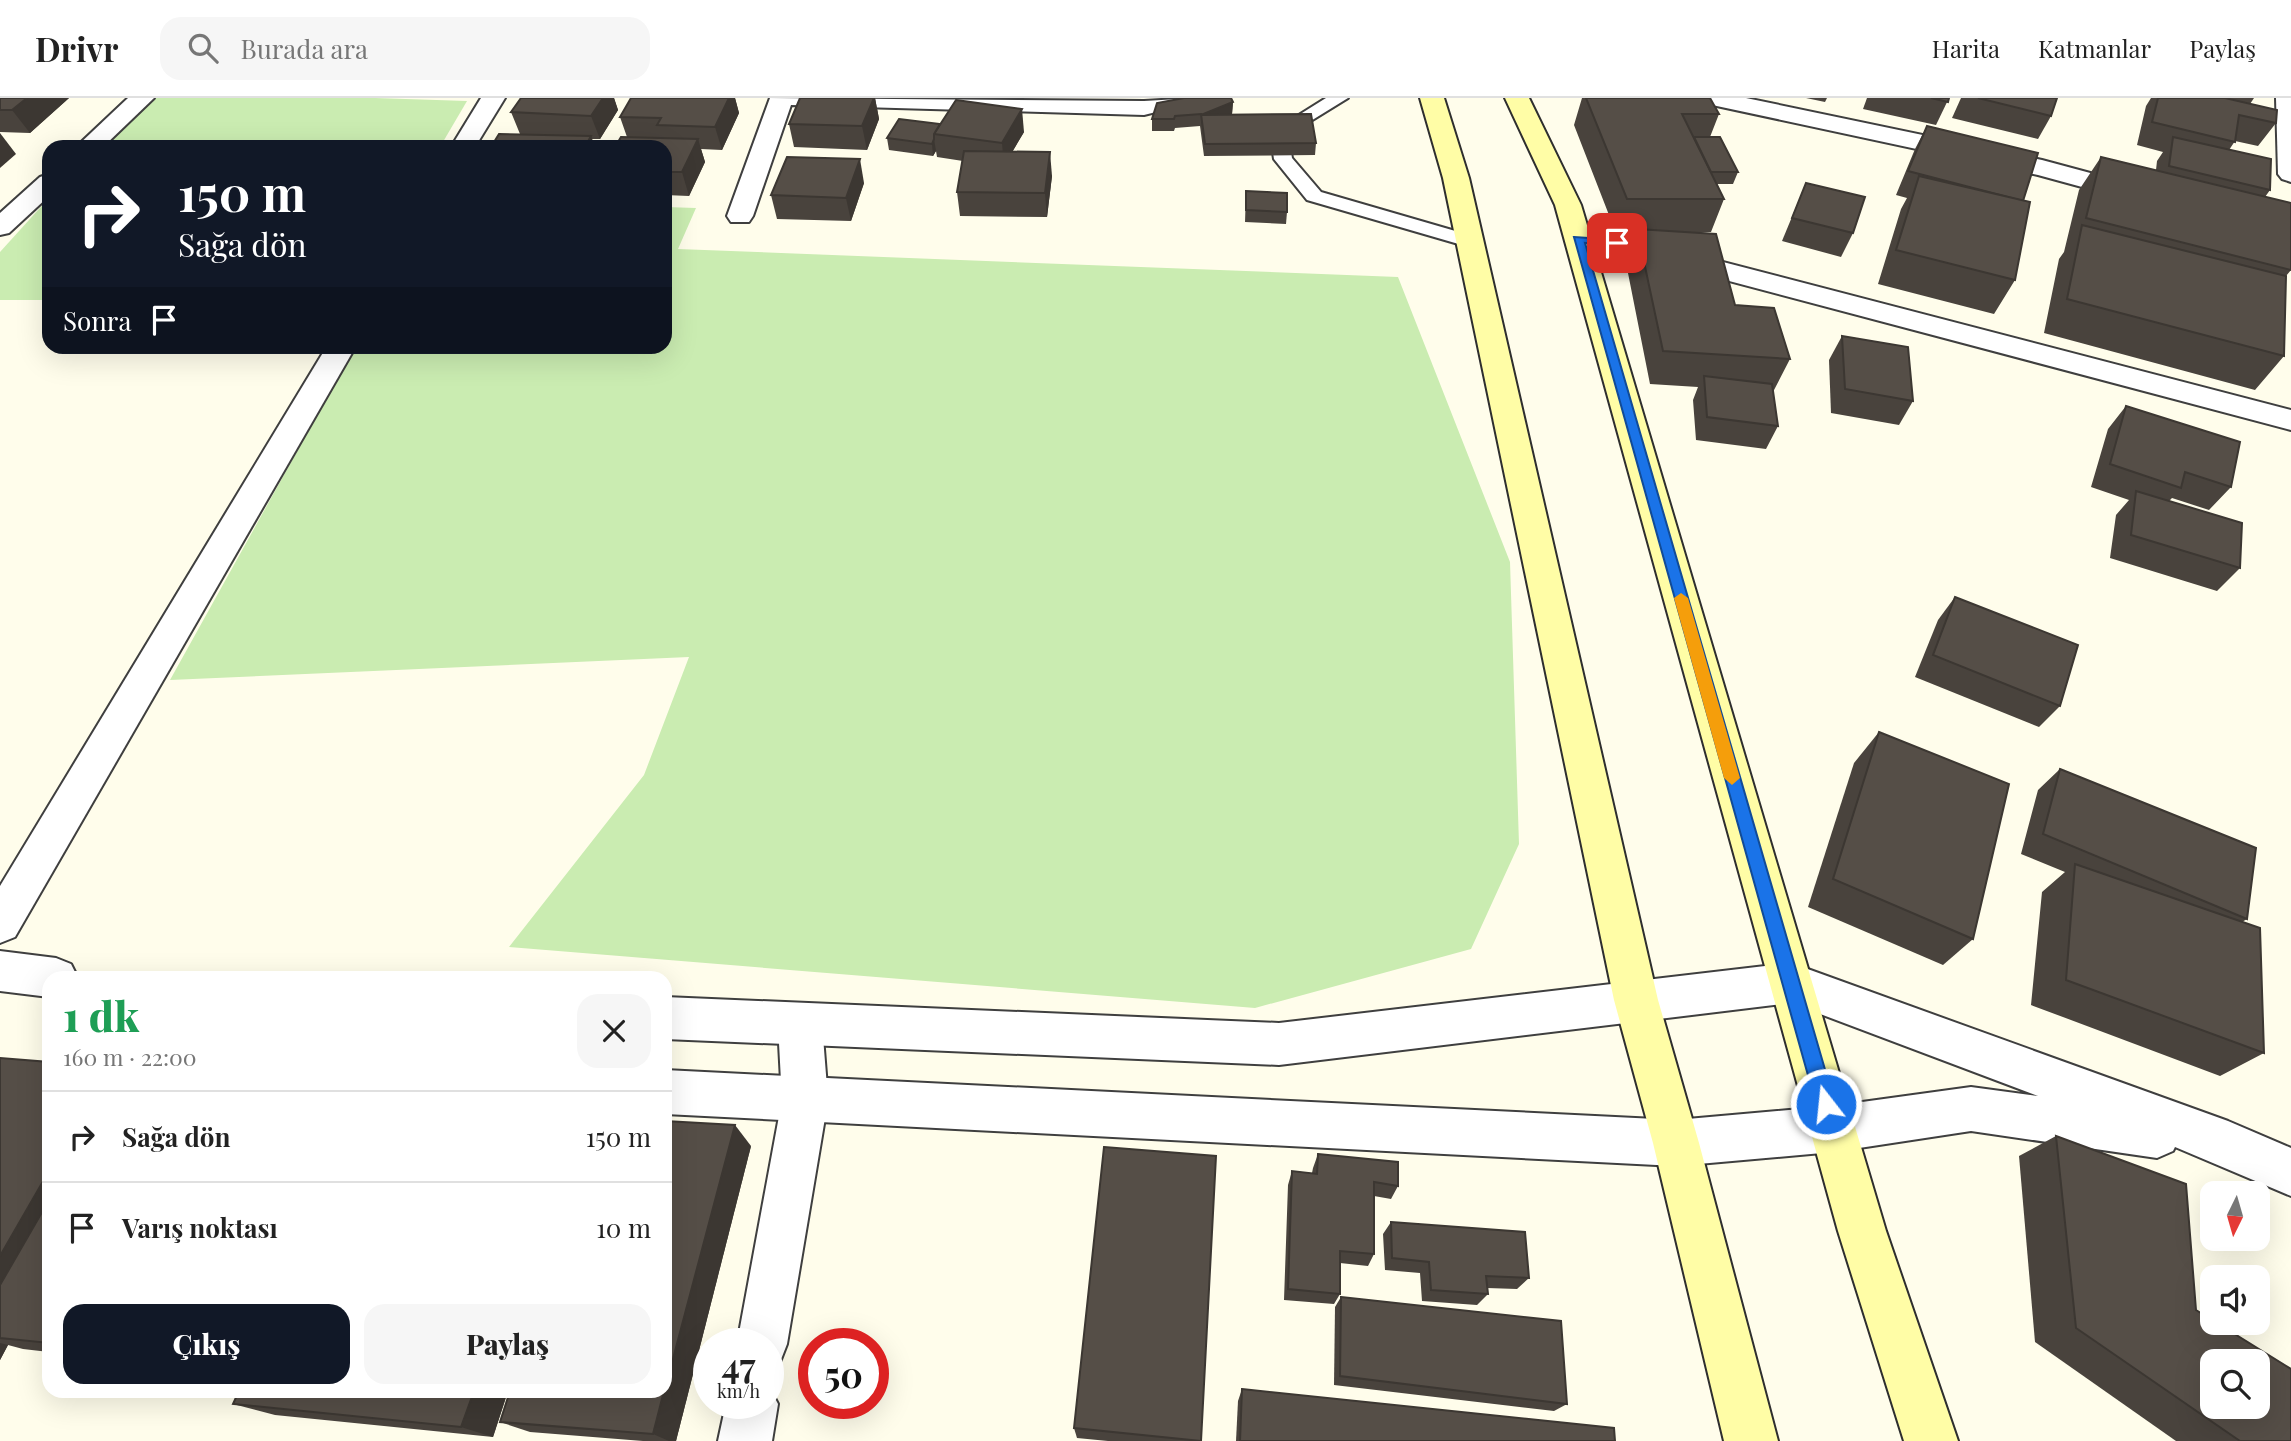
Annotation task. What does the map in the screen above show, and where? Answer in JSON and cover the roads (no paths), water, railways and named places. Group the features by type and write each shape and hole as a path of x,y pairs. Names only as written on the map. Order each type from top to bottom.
{"main road":[{"path":"1432,98 1456,178 1636,1000 1676,1143 1751,1441"},
{"path":"1517,98 1568,205 1862,1231 1931,1441"}],"street":[{"path":"96,140 142,98"},
{"path":"467,140 493,98"},
{"path":"740,216 784,98 1144,108 1184,98"},
{"path":"1712,98 2042,169 2160,200"},
{"path":"2288,98 2291,174"},
{"path":"0,227 42,188"},
{"path":"1578,240 1617,243 2291,420"},
{"path":"0,924 337,354"},
{"path":"0,971 42,976"},
{"path":"672,1018 1279,1044 1791,983 2228,1144 2291,1172"},
{"path":"765,1328 805,1100 800,1024"},
{"path":"672,1092 1676,1143 1833,1129 1971,1109 2228,1144"},
{"path":"745,1441 749,1419"}],"lane":[{"path":"1339,98 1279,133 1283,159 1314,196 1469,241"}]}
